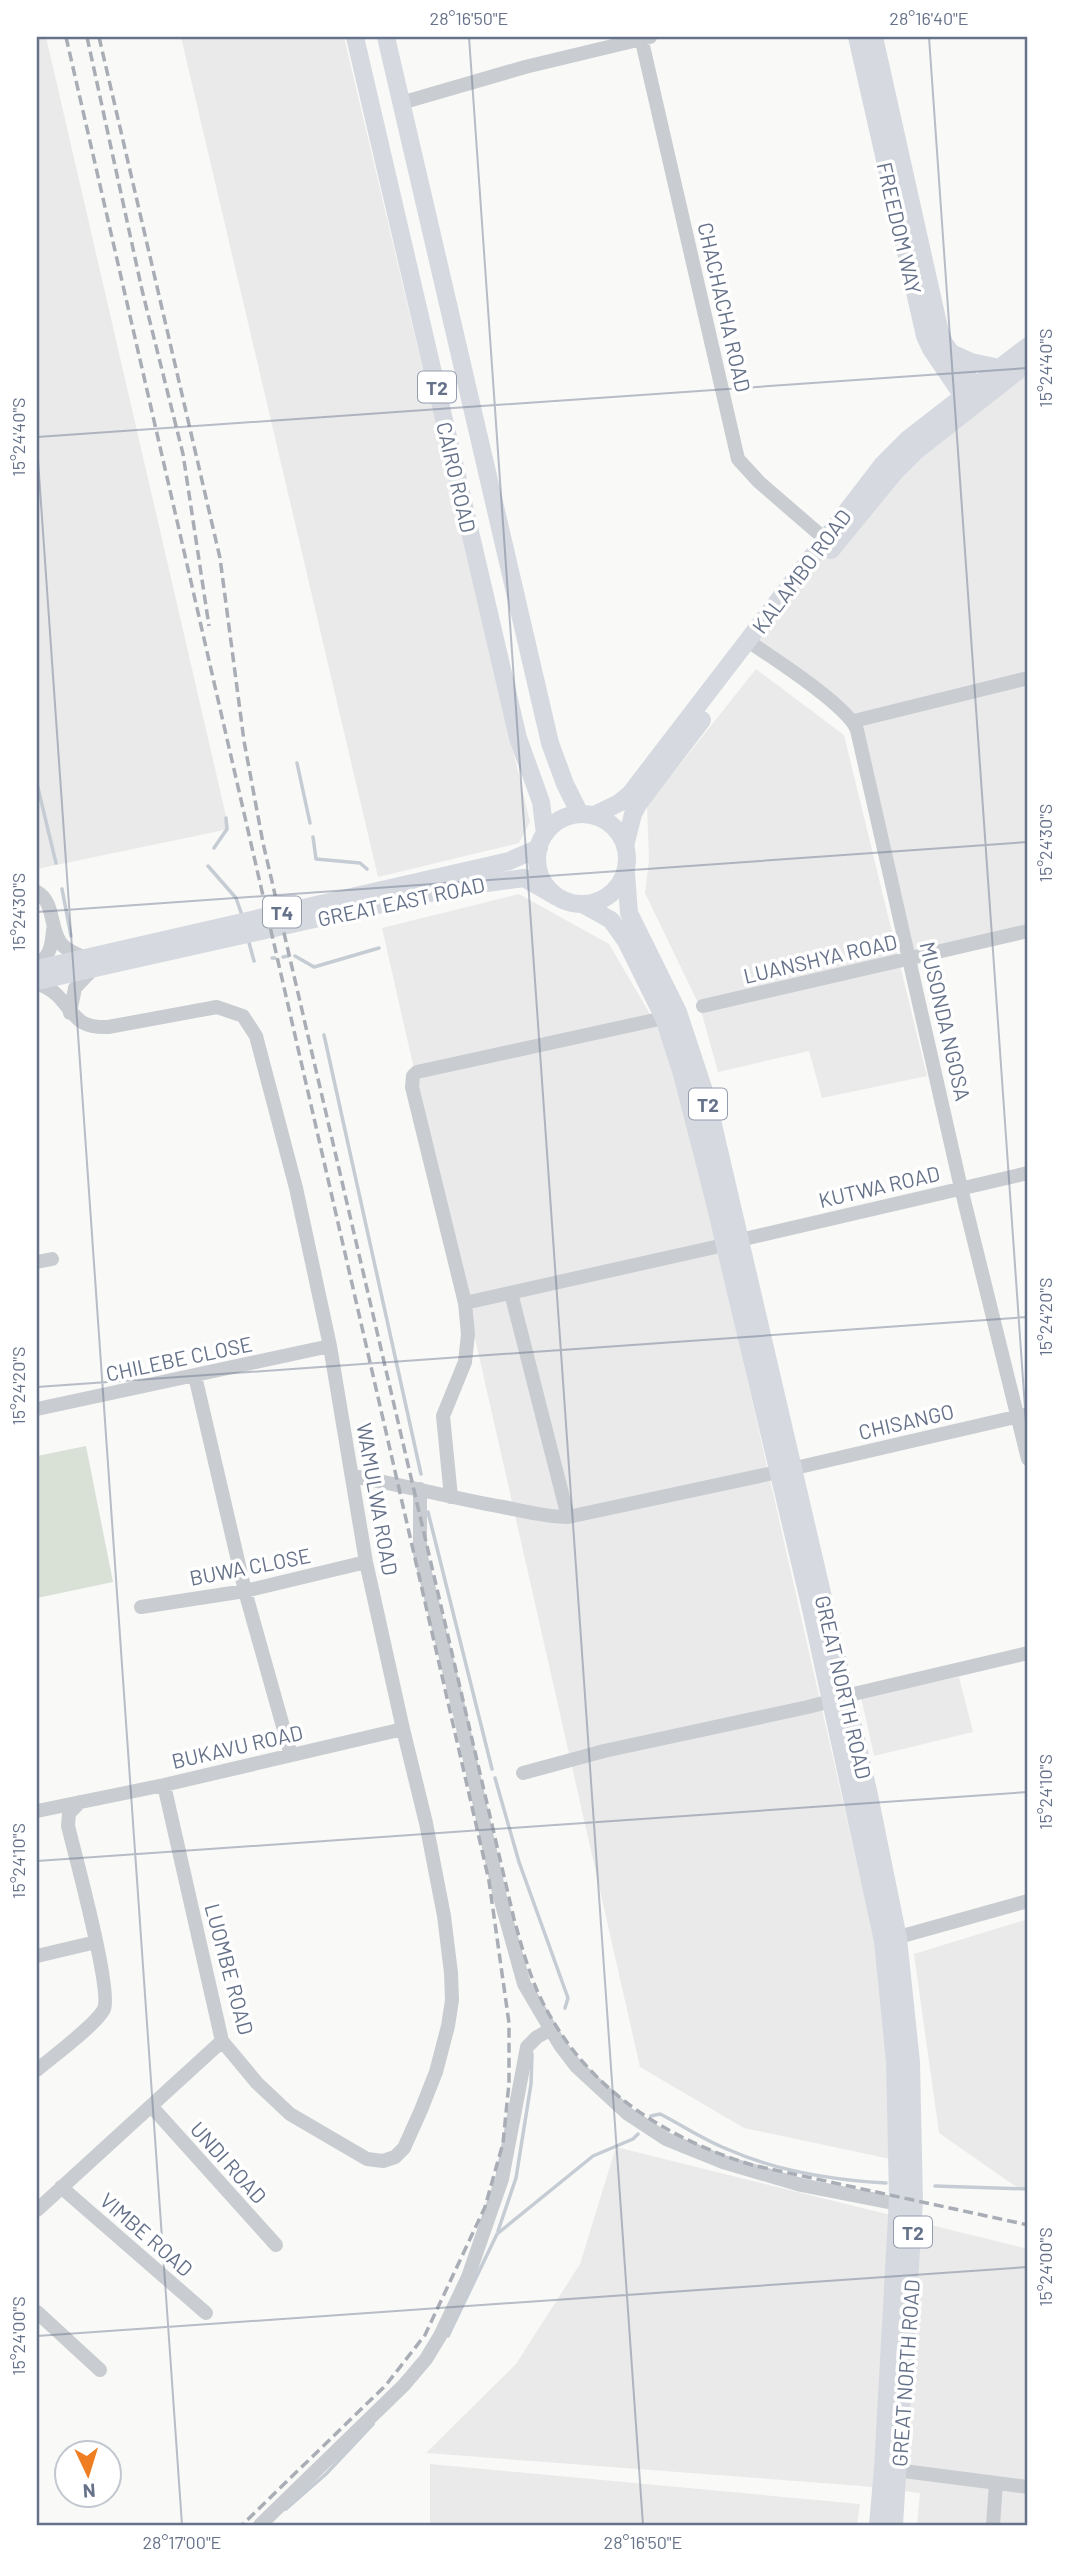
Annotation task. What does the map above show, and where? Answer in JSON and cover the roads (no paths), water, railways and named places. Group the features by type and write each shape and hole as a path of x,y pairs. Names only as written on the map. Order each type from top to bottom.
{"main road":[{"name":"CAIRO ROAD","path":"355,37 518,738 541,802 542,841"},
{"name":"CAIRO ROAD","path":"386,37 550,743 565,784 587,814"},
{"name":"FREEDOM WAY","path":"857,37 925,336 931,349 973,397"},
{"name":"FREEDOM WAY","path":"874,37 939,328 973,397"},
{"path":"400,232 407,236 416,236 430,225"},
{"path":"407,259 411,252 419,248 436,252"},
{"name":"KALAMBO ROAD","path":"625,846 633,814 639,803 753,644 830,543 916,451 1000,368 1028,346"},
{"path":"951,353 971,362 1000,368"},
{"name":"KALAMBO ROAD","path":"973,397 1028,363"},
{"path":"475,554 490,558 499,555 504,547"},
{"path":"481,581 493,570 503,570 511,574"},
{"name":"KALAMBO ROAD","path":"587,814 619,803 629,794 753,644"},
{"path":"587,814 608,822 619,832 625,846 626,873 620,885 597,902 584,905 558,897 547,887 540,875 537,862 542,841 560,820 587,814"},
{"name":"GREAT EAST ROAD","path":"37,967 88,963 455,880 515,859 542,841"},
{"name":"GREAT NORTH ROAD","path":"626,873 629,914 670,993 697,1064 732,1242 891,1940 911,2062 915,2178 913,2257 891,2469 878,2525"},
{"name":"GREAT EAST ROAD","path":"455,880 524,878 558,897"},
{"name":"GREAT NORTH ROAD","path":"584,905 611,920 626,941 664,1018 732,1242"},
{"name":"GREAT EAST ROAD","path":"37,982 88,963"},
{"name":"GREAT NORTH ROAD","path":"785,1470 831,1634 838,1698"},
{"name":"GREAT NORTH ROAD","path":"891,1940 898,2204 891,2469 894,2525"}],"street":[{"path":"401,103 525,67 645,37"},
{"name":"CHACHACHA ROAD","path":"645,37 738,459 753,477 830,543"},
{"path":"753,644 854,721 1028,678"},
{"name":"MUSONDA NGOSA","path":"854,721 961,1188 1023,1415 1028,1459"},
{"path":"37,892 47,901 54,928 63,945 88,963 75,988 70,1013"},
{"path":"37,967 52,947 54,928"},
{"name":"LUANSHYA ROAD","path":"703,1006 1028,931"},
{"name":"WAMULWA ROAD","path":"37,982 55,993 70,1013 86,1025 99,1027 217,1007 243,1016 256,1036 292,1175 330,1346 366,1562 426,1823 443,1906 451,1973 452,2000 436,2072 404,2148 390,2160"},
{"path":"451,1497 443,1416 468,1349 465,1303 412,1087 413,1076 417,1072 664,1018"},
{"name":"KUTWA ROAD","path":"465,1303 1028,1172"},
{"path":"37,1262 52,1259"},
{"path":"511,1293 568,1517"},
{"name":"CHILEBE CLOSE","path":"37,1409 330,1346"},
{"path":"195,1376 245,1591 291,1755"},
{"name":"CHISANGO","path":"352,1476 547,1516 568,1517 1023,1415"},
{"path":"420,1489 420,1553 460,1714 500,1897 524,1984 551,2029 576,2066 628,2114 666,2139 723,2162 801,2185 898,2204"},
{"name":"BUWA CLOSE","path":"141,1607 245,1591 366,1562"},
{"path":"523,1773 604,1751 1028,1653"},
{"name":"BUKAVU ROAD","path":"37,1811 164,1785 403,1729"},
{"name":"LUOMBE ROAD","path":"164,1785 222,2041 257,2083 290,2114 367,2159 390,2160"},
{"path":"37,2070 103,2010 106,1997 96,1942 68,1826 69,1813 80,1802"},
{"path":"891,1940 1028,1901"},
{"path":"37,1956 96,1942"},
{"path":"260,2525 404,2385 426,2359 440,2336 468,2277 502,2179 527,2047 551,2029"},
{"path":"37,2210 222,2041"},
{"name":"UNDI ROAD","path":"152,2107 276,2245"},
{"name":"VIMBE ROAD","path":"61,2187 206,2313"},
{"path":"37,2312 100,2370"},
{"path":"891,2469 1028,2487"},
{"path":"993,2525 996,2483"}],"waterway":[{"path":"297,763 310,823"},
{"path":"37,784 56,863"},
{"path":"214,848 227,829 226,818"},
{"path":"313,837 316,859 360,863 367,869"},
{"path":"208,866 236,898 243,918"},
{"path":"62,889 71,936"},
{"path":"248,939 254,961"},
{"path":"295,956 314,967 379,948"},
{"path":"283,957 288,956"},
{"path":"324,1035 421,1474"},
{"path":"428,1512 492,1769"},
{"path":"495,1778 519,1862 568,1998 565,2008"},
{"path":"498,2231 516,2178 531,2084 532,2054"},
{"path":"651,2116 660,2114 718,2145 785,2169 846,2180 886,2183"},
{"path":"448,2336 497,2234 593,2156 633,2139 638,2134"},
{"path":"935,2186 1028,2189"},
{"path":"286,2509 326,2474 373,2424"}],"railway":[{"path":"66,37 489,1881 509,2023 509,2083 503,2143 485,2207 425,2335 386,2385 242,2525"},
{"path":"87,37 142,290 183,454 209,626"},
{"path":"99,37 220,558 244,741 263,843 514,1919 537,1991 560,2032 580,2059 604,2083 629,2105 687,2140 752,2165 1028,2225"}]}
